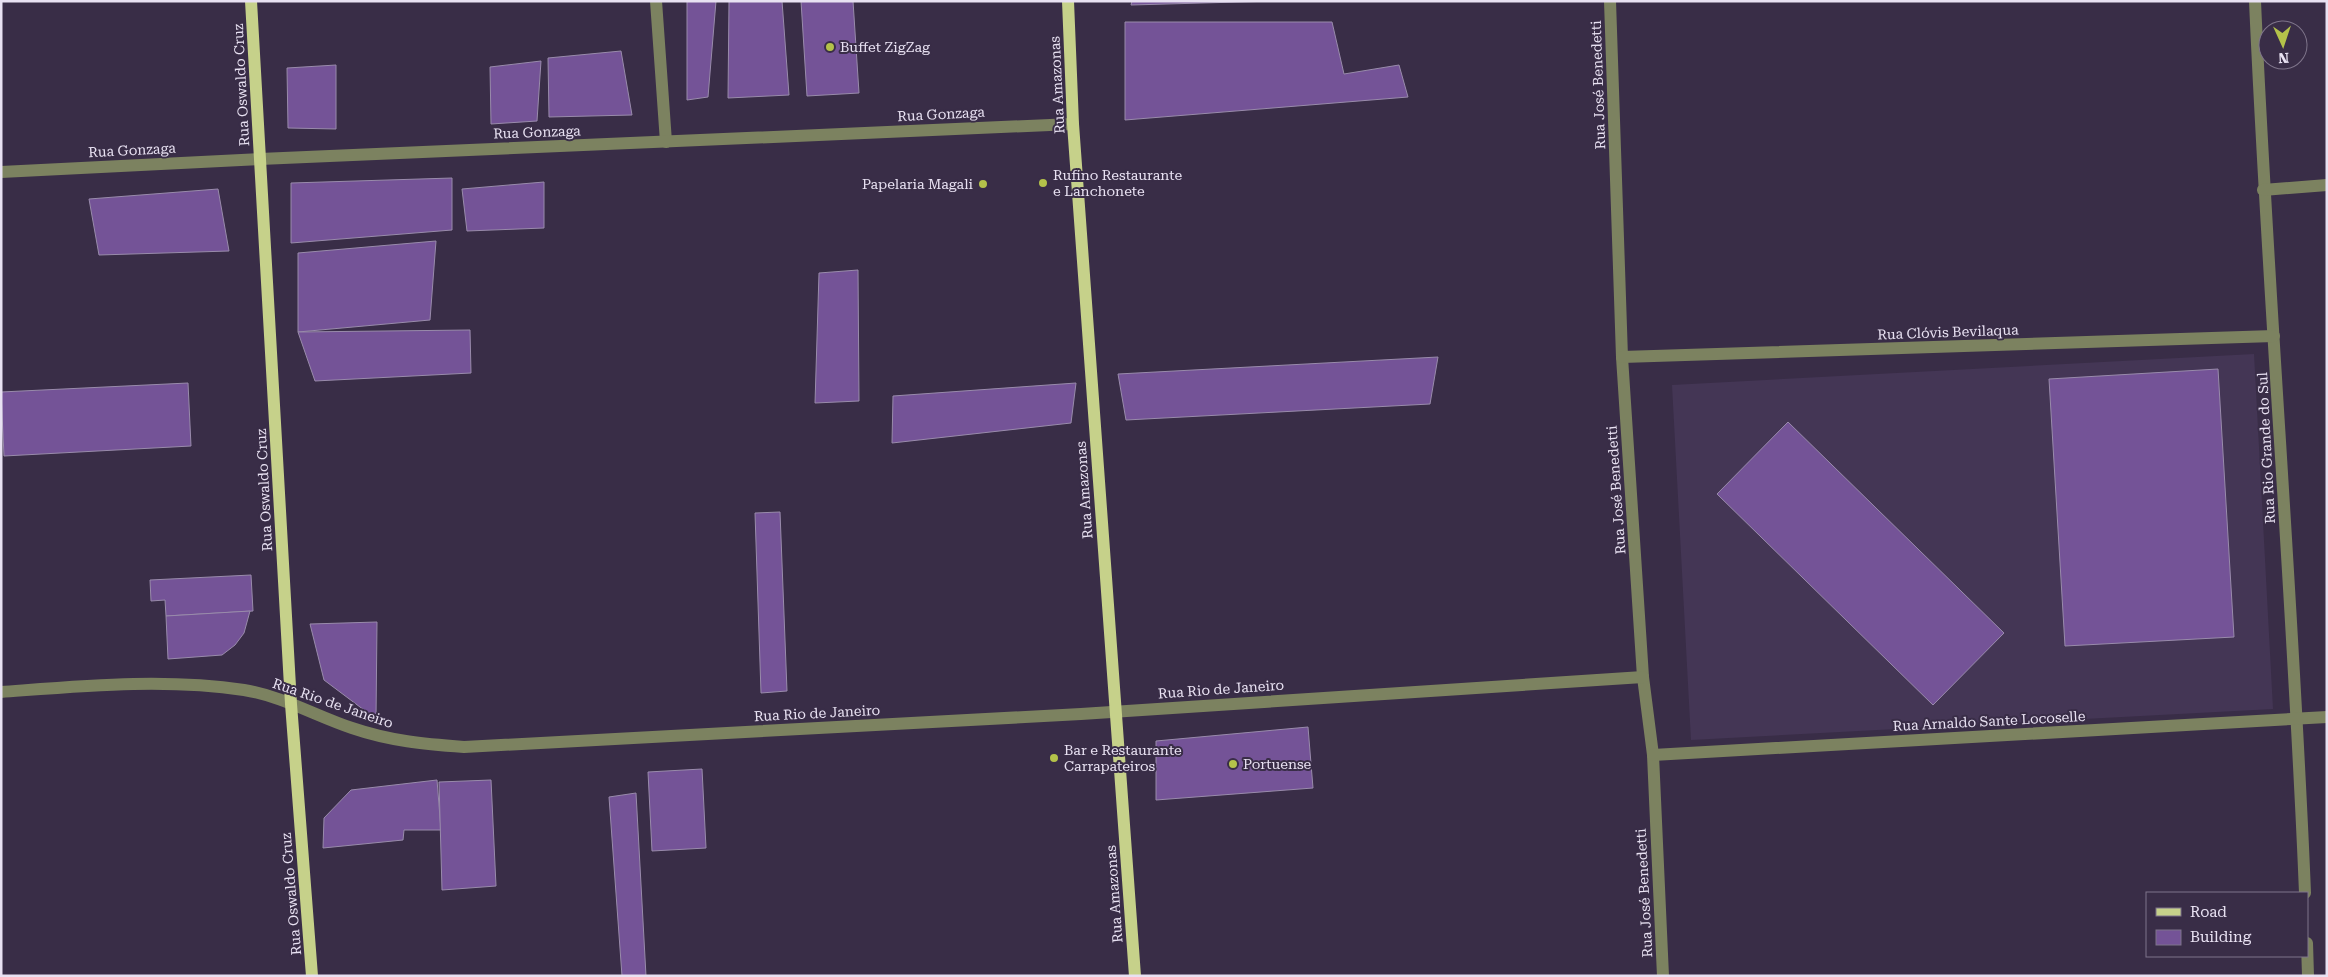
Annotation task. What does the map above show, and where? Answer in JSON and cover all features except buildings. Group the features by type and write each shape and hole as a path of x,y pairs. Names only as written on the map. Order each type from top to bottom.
{"main road":[{"name":"Rua Oswaldo Cruz","path":"251,1 291,704 312,976"},
{"name":"Rua Amazonas","path":"1068,1 1073,124 1135,976"}],"street":[{"path":"656,1 666,142"},
{"name":"Rua José Benedetti","path":"1610,1 1622,357 1643,677 1653,755 1663,976"},
{"name":"Rua Rio Grande do Sul","path":"2255,1 2263,190 2298,719 2305,892"},
{"name":"Rua Gonzaga","path":"1,172 1073,124"},
{"path":"2263,190 2327,185"},
{"name":"Rua Clóvis Bevilaqua","path":"1622,357 2274,336"},
{"name":"Rua Rio de Janeiro","path":"1,692 108,684 187,684 246,690 291,704 353,728 411,744 464,747 1116,711 1643,677"},
{"name":"Rua Arnaldo Sante Locoselle","path":"1653,755 2327,717"},
{"path":"2307,957 2308,976"}],"shaded area":[{"path":"2254,354 2273,709 1691,740 1672,385"}],"place":[{"name":"Buffet ZigZag","path":"830,47"},
{"name":"Rufino Restaurante e Lanchonete","path":"1043,183"},
{"name":"Papelaria Magali","path":"983,184"},
{"name":"Bar e Restaurante Carrapateiros","path":"1054,758"},
{"name":"Portuense","path":"1233,764"}]}
